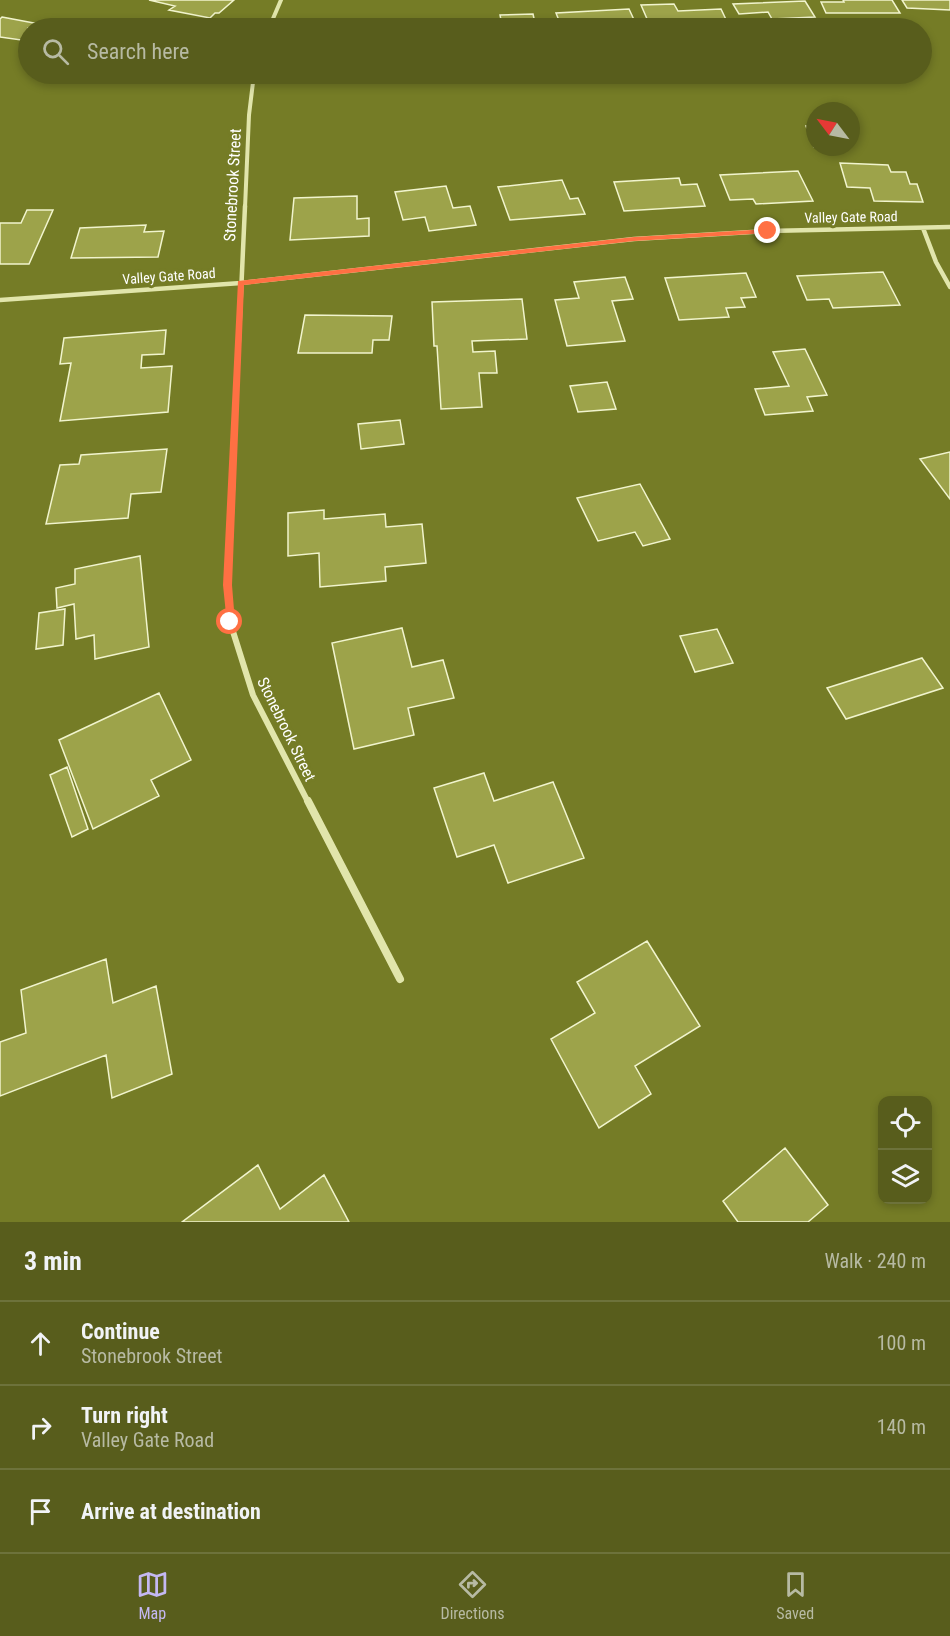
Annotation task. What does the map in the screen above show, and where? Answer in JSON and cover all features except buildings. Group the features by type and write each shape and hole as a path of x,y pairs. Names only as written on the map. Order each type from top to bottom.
{"street":[{"path":"273,18 281,0"},
{"name":"Stonebrook Street","path":"253,84 249,115 228,585 230,622 253,695 400,979"},
{"name":"Valley Gate Road","path":"0,300 241,283 634,239 768,231 950,227"},
{"path":"923,228 936,262 950,287"}],"route":[{"path":"230,622 228,585 241,283 634,239 768,231"}]}
